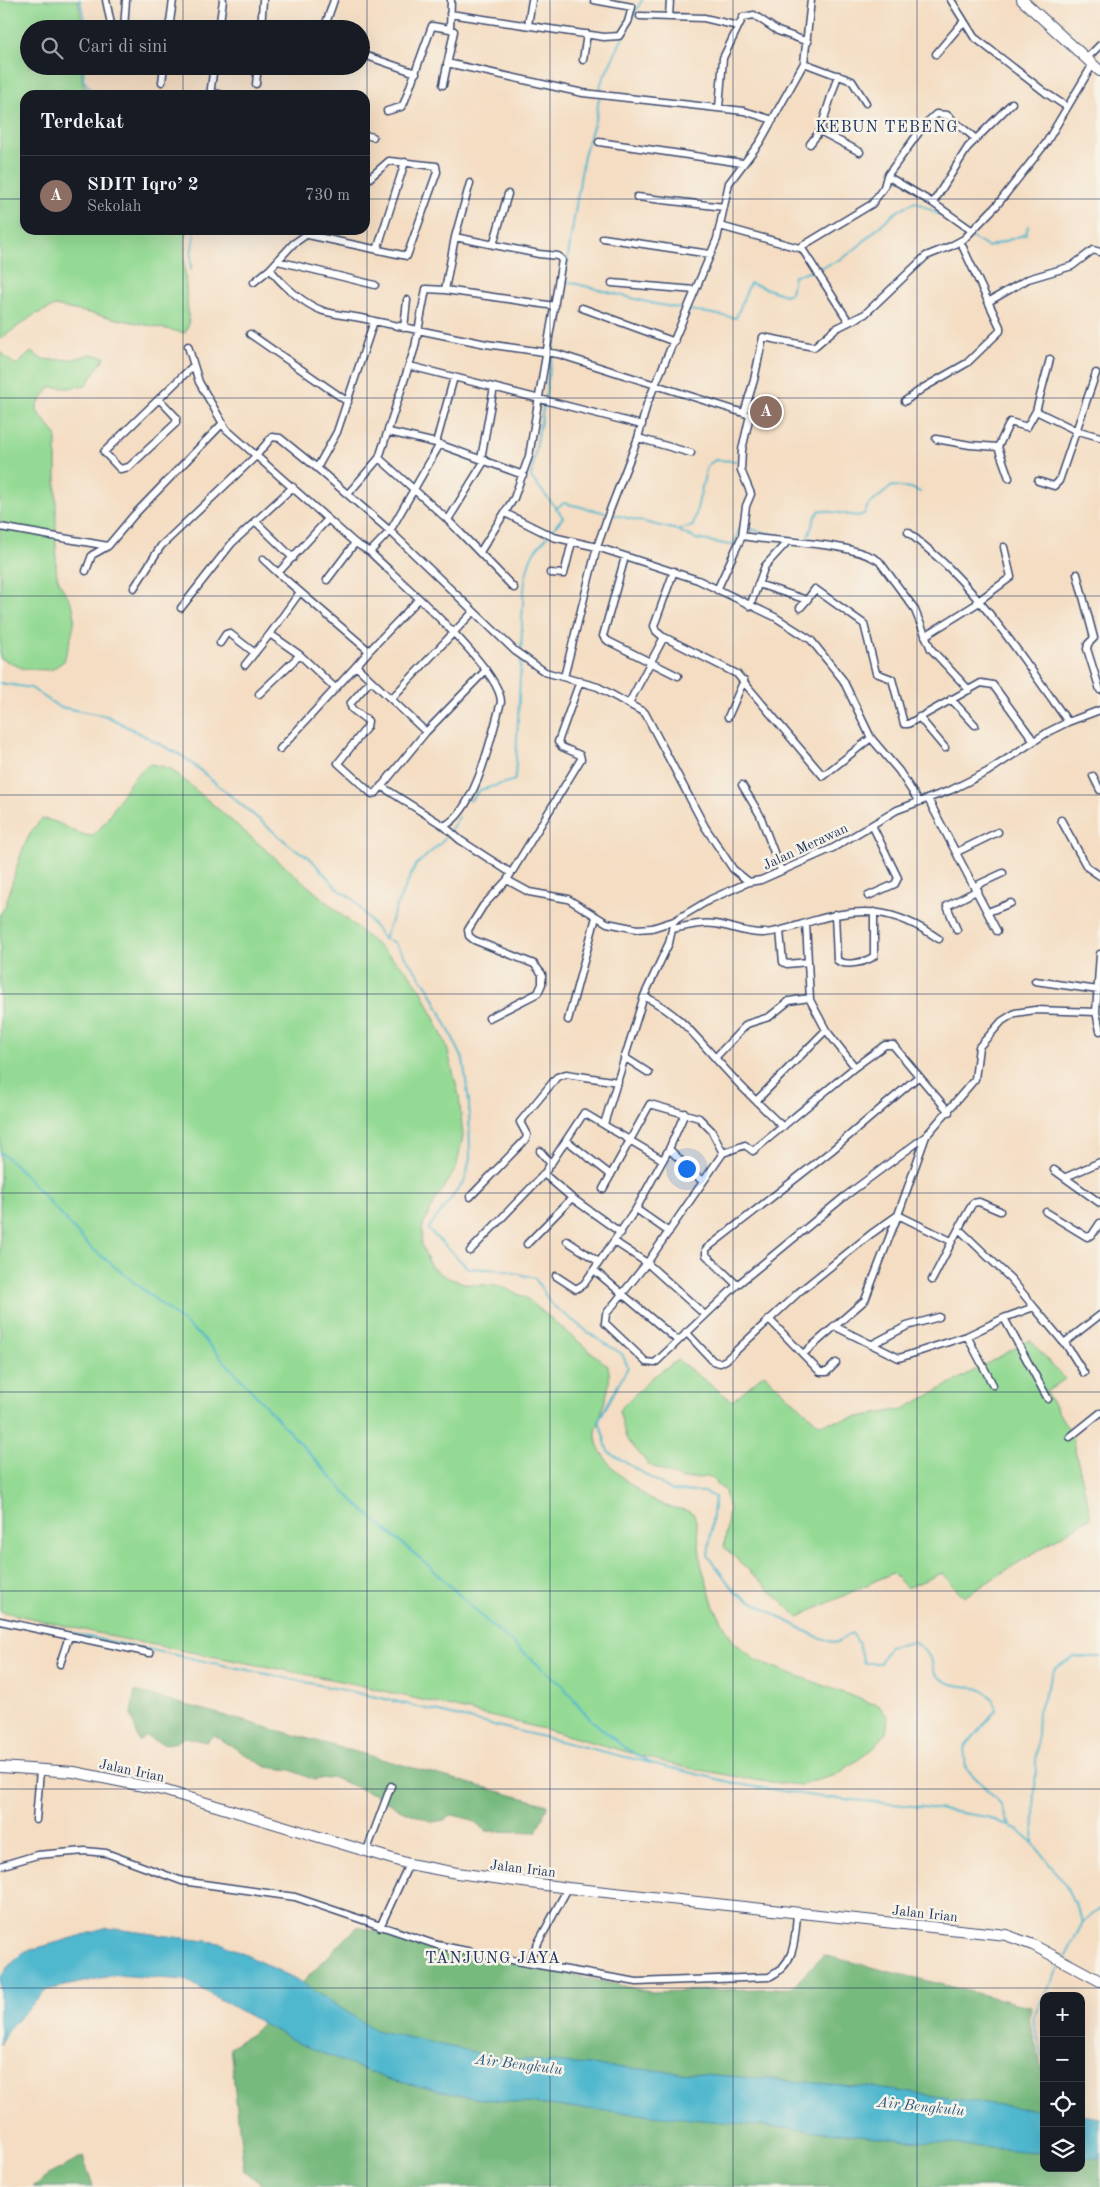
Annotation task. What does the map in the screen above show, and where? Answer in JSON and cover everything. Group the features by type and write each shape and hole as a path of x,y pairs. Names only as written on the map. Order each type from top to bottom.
{"main road":[{"path":"1022,0 1093,65"},
{"name":"Jalan Irian","path":"0,1766 82,1774 163,1790 409,1864 457,1873 568,1888 1006,1935 1034,1945 1100,1981"}],"street":[{"path":"106,0 110,20"},
{"path":"125,20 126,0"},
{"path":"170,20 173,0"},
{"path":"221,20 223,0"},
{"path":"262,20 263,0"},
{"path":"327,20 334,0"},
{"path":"450,29 451,0"},
{"path":"528,25 532,0"},
{"path":"450,14 604,37 619,36 633,9 630,5 594,0"},
{"path":"669,17 670,0"},
{"path":"564,677 597,547 608,513 638,438 647,404 675,342 710,254 720,226 729,183 742,163 760,142 804,63 808,42 811,0"},
{"path":"951,0 974,37 991,52 1067,107"},
{"path":"719,108 723,58 743,17 754,15 778,31 808,42"},
{"path":"640,16 704,18 738,26"},
{"path":"936,54 964,21"},
{"path":"387,111 401,108 416,73 432,26 454,31 443,86"},
{"path":"583,60 587,34"},
{"path":"744,413 754,380 763,337 814,348 836,329 870,310 926,256 962,240 1008,193 1046,143 1093,65 1100,45"},
{"path":"370,57 416,73"},
{"path":"447,63 600,96 744,111 773,120"},
{"path":"804,63 855,83 866,103"},
{"path":"162,82 163,75"},
{"path":"211,90 213,75"},
{"path":"256,84 257,75"},
{"path":"810,144 820,131 838,75"},
{"path":"932,203 968,147 1012,103"},
{"path":"720,226 787,245 801,247 872,204 884,187 887,176 925,124 936,114 947,115 976,139"},
{"path":"820,131 860,152"},
{"path":"599,142 742,163"},
{"path":"322,235 404,257 409,254 438,169 436,166 387,162 370,177"},
{"path":"377,250 405,162"},
{"path":"887,176 932,203 971,230"},
{"path":"445,290 455,237 470,183"},
{"path":"493,245 508,194"},
{"path":"637,197 724,207"},
{"path":"254,282 278,261 292,244 306,235"},
{"path":"455,237 560,258 562,260 541,399 529,456 514,498 480,552"},
{"path":"603,238 710,254"},
{"path":"905,401 923,388 967,363 996,336 1000,327 962,240"},
{"path":"801,247 849,322"},
{"path":"988,302 1028,279 1072,266 1093,250 1100,252"},
{"path":"278,261 375,285"},
{"path":"270,269 276,277 313,306 325,311 486,344 558,354 750,415 742,450 741,470 752,494 746,506 743,535 717,590"},
{"path":"612,283 695,290"},
{"path":"348,494 379,458 389,432 410,366 419,330 424,292 431,288 555,306"},
{"path":"404,328 407,300"},
{"path":"582,308 675,342"},
{"path":"317,468 337,432 374,321"},
{"path":"250,334 348,402"},
{"path":"188,346 199,382 222,424 255,457 293,487 355,542 370,552 454,633 486,670 500,695 501,702 478,780 449,830"},
{"path":"1009,478 998,447 1010,422 1028,427 1036,411 1050,359"},
{"path":"159,399 176,417 176,423 129,467 120,468 104,452 193,366"},
{"path":"410,366 642,424"},
{"path":"1038,482 1054,486 1058,483 1096,373"},
{"path":"370,552 390,531 415,490 438,444 454,377"},
{"path":"448,520 483,459 494,387"},
{"path":"1036,411 1075,430 1100,437"},
{"path":"86,571 92,555 108,546 134,515 222,424"},
{"path":"389,432 438,444 523,475"},
{"name":"Jalan Merawan","path":"255,457 275,436 280,438 390,531 473,612 525,659 545,672 580,681 629,703 648,716 705,827 733,868 749,882 761,880 781,872 833,848 897,810 928,799 987,772 1034,741 1068,722 1100,710"},
{"path":"638,438 691,454"},
{"path":"936,439 970,445 998,447"},
{"path":"134,588 161,546 255,457"},
{"path":"379,458 448,520 514,588"},
{"path":"181,608 232,543 293,487"},
{"path":"505,513 553,537 597,547 624,557 674,571 776,617 814,644 843,680 871,738 899,771 919,802"},
{"path":"278,573 328,519"},
{"path":"255,521 293,558"},
{"path":"0,527 108,546"},
{"path":"908,532 948,566 1029,667 1068,722"},
{"path":"743,535 855,552 879,561 914,608 933,652 969,690"},
{"path":"327,580 355,542"},
{"path":"550,572 564,574 572,542"},
{"path":"750,606 767,562 787,542"},
{"path":"925,636 978,602 1011,577 1004,547"},
{"path":"624,557 603,636 678,676"},
{"path":"263,559 368,652"},
{"path":"674,571 654,626 655,630 663,637 723,666 744,680 824,776 871,738"},
{"path":"1077,574 1097,638 1087,647 1100,690"},
{"path":"758,584 807,600"},
{"path":"800,608 815,588 861,620 867,630 876,673 892,679 902,723 908,724 981,683 993,685 1034,741"},
{"path":"245,665 300,592"},
{"path":"280,749 419,599"},
{"path":"391,699 473,612"},
{"path":"220,643 226,634 229,633 255,654"},
{"path":"270,634 300,655 335,688"},
{"path":"629,703 663,637"},
{"path":"259,694 300,655"},
{"path":"356,666 426,732"},
{"path":"371,680 350,704 368,724 338,763 371,793 376,792 426,732 486,670"},
{"path":"728,716 744,680"},
{"path":"489,1018 538,993 543,979 541,970 534,964 474,940 468,934 469,927 483,906 507,880 581,759 580,755 558,744 580,681"},
{"path":"951,699 975,725"},
{"path":"919,717 945,748"},
{"path":"1093,776 1100,790"},
{"path":"742,785 760,815 781,872"},
{"path":"381,786 511,873"},
{"path":"928,799 997,931"},
{"path":"1062,820 1087,867 1100,876"},
{"path":"868,896 895,884 898,878 872,825"},
{"path":"957,852 998,832"},
{"path":"957,930 947,906 1003,873"},
{"path":"507,880 530,892 568,899 596,918 618,926 637,929 652,928 674,921 711,899 749,882"},
{"path":"988,912 1011,903"},
{"path":"673,930 707,923 756,933 780,931 835,914 858,911 874,912 913,923 939,939"},
{"path":"835,914 837,960 845,964 866,960 874,956 874,912"},
{"path":"568,1020 596,918"},
{"path":"604,1124 644,996 662,959 673,930 674,921"},
{"path":"806,922 809,998 826,1030 855,1066"},
{"path":"780,931 784,962 808,962"},
{"path":"1100,954 1096,1012 1100,1031"},
{"path":"1035,981 1098,990"},
{"path":"644,996 676,1016 783,1127"},
{"path":"715,1058 747,1024 769,1017 785,1003 809,998"},
{"path":"949,1112 889,1044 855,1066 752,1151 745,1145 723,1153 648,1263 606,1314 605,1323 646,1362 650,1364 655,1363 737,1284 844,1197 926,1136 949,1112 976,1078 980,1045 1002,1021 1015,1013 1035,1010 1096,1012"},
{"path":"756,1101 826,1030"},
{"path":"624,1057 649,1073"},
{"path":"470,1198 526,1139 527,1135 520,1122 557,1077 566,1074 618,1082"},
{"path":"737,1284 706,1255 706,1249 831,1151 919,1076"},
{"path":"603,1189 650,1104 699,1118 707,1125 723,1153"},
{"path":"470,1250 544,1174 584,1113 628,1141 663,1160"},
{"path":"556,1276 578,1290 594,1270 636,1209 669,1149 685,1113"},
{"path":"803,1354 866,1300 926,1136"},
{"path":"566,1140 611,1176"},
{"path":"669,1149 703,1182"},
{"path":"540,1151 551,1164"},
{"path":"1066,1178 1100,1162"},
{"path":"1054,1170 1100,1203"},
{"path":"544,1174 572,1198 621,1233"},
{"path":"527,1244 572,1198"},
{"path":"932,1280 943,1264 958,1228 975,1202 1000,1210"},
{"path":"636,1209 669,1232"},
{"path":"1046,1212 1087,1237 1092,1235 1100,1223"},
{"path":"898,1215 951,1241"},
{"path":"686,1332 713,1361 720,1363 769,1319 871,1234 898,1215"},
{"path":"958,1228 1012,1279 1060,1342 1065,1343 1084,1373"},
{"path":"567,1241 599,1262"},
{"path":"615,1242 648,1263 705,1315"},
{"path":"594,1270 624,1293 677,1340"},
{"path":"834,1326 899,1358 967,1336 1004,1318 1034,1307"},
{"path":"871,1345 906,1326 940,1317"},
{"path":"1065,1343 1099,1317"},
{"path":"1004,1318 1048,1399"},
{"path":"769,1319 822,1373 828,1372 836,1363"},
{"path":"967,1336 993,1384"},
{"path":"1070,1437 1100,1413"},
{"path":"0,1621 150,1654"},
{"path":"60,1664 69,1636"},
{"path":"36,1820 40,1770"},
{"path":"367,1850 392,1786"},
{"path":"0,1866 37,1855 85,1851 106,1853 182,1880 312,1902 380,1927 437,1945 638,1982 769,1977 780,1971 793,1954 797,1913"},
{"path":"380,1927 409,1864"},
{"path":"527,1963 568,1888"}],"green space":[{"path":"0,0 78,0 81,20 20,20 20,75 82,75 87,90 20,90 20,235 186,235 184,261 189,324 185,333 55,306 34,315 0,339"},
{"path":"0,352 14,364 18,364 31,352 42,359 52,360 75,359 90,354 105,357 86,385 69,388 50,387 37,405 37,411 56,435 56,568 61,586 71,602 74,613 73,627 64,661 51,670 24,669 0,658"},
{"path":"150,764 170,768 405,969 421,989 446,1044 459,1096 463,1136 456,1169 435,1201 423,1225 421,1244 431,1267 448,1278 467,1284 500,1286 525,1297 608,1366 608,1387 596,1435 598,1447 604,1457 621,1476 642,1493 661,1504 694,1514 701,1564 714,1607 733,1641 755,1660 879,1706 888,1717 886,1733 873,1749 836,1775 800,1785 760,1781 678,1766 544,1729 346,1682 128,1640 0,1611 0,914 5,907 29,836 42,819 92,836 107,819 132,780"},
{"path":"1030,1340 1065,1379 1046,1392 1071,1433 1091,1517 964,1597 942,1573 907,1588 892,1573 798,1617 724,1547 729,1510 725,1491 710,1477 682,1479 649,1465 626,1438 619,1410 651,1378 678,1360 732,1401 764,1374 819,1424 904,1409"},
{"path":"135,1691 548,1805 536,1832 486,1831 469,1819 453,1815 444,1820 433,1822 396,1808 376,1795 331,1777 314,1780 291,1770 266,1767 214,1735 206,1742 185,1737 166,1744 146,1736 139,1741 131,1714"},
{"path":"357,1927 650,1992 792,1988 823,1955 1032,2007 1028,2018 1040,2061 1040,2172 1085,2172 1085,2150 1100,2151 1100,2187 265,2187 244,2171 230,2047 252,2034"},
{"path":"83,2157 93,2187 33,2187 50,2174"}],"water":[{"name":"Air Bengkulu","path":"108,1928 221,1943 294,1978 375,2030 501,2058 868,2087 1040,2110 1040,2153 473,2098 387,2079 300,2044 185,1980 115,1975 47,1990 8,2029 0,2045 0,1976 23,1952"},
{"path":"1085,2116 1100,2118 1100,2158 1085,2157"}],"waterway":[{"path":"80,0 84,20"},
{"path":"631,20 642,0"},
{"path":"600,93 601,83 625,33"},
{"path":"83,75 83,80 91,90"},
{"path":"553,351 584,155 596,117 599,98"},
{"path":"817,269 846,256 891,216 916,202 953,222 965,233"},
{"path":"969,236 988,247 1026,234 1028,226"},
{"path":"191,270 194,235"},
{"path":"565,281 655,304 736,318 750,283 785,295 791,293 794,276 813,271"},
{"path":"545,398 552,356"},
{"path":"544,403 531,477 563,517 550,533"},
{"path":"677,530 693,526 707,466 715,460 736,461"},
{"path":"807,540 815,517 820,510 857,516 864,514 868,506 892,486 911,488 920,492"},
{"path":"556,508 564,503 607,513"},
{"path":"611,514 677,530 696,539 730,545 734,543 741,526"},
{"path":"746,528 794,539"},
{"path":"521,653 526,574 534,552 547,537"},
{"path":"470,801 480,790 515,780 521,658"},
{"path":"0,683 31,688 59,707 107,716 184,757 292,847 309,857 337,888 354,900 384,939 394,942 429,989 463,1059 469,1102 470,1158 465,1180 428,1229 468,1268 502,1270 535,1278 551,1304 596,1338 622,1354 628,1367 599,1420 608,1452 673,1491 704,1492 715,1497 708,1556 736,1593 813,1635 835,1643 852,1633 859,1644 864,1663 880,1663 889,1647 914,1642 930,1657 934,1672 943,1680 952,1684 978,1689 992,1698 997,1709 964,1748 966,1768 1000,1803 1010,1826"},
{"path":"384,939 399,900 416,865 442,842 459,817"},
{"path":"0,1152 17,1166 89,1246 202,1337 358,1506 428,1565 490,1624 562,1685 590,1719 625,1748 646,1760"},
{"path":"60,1631 381,1698 738,1784 813,1796 923,1807 987,1817 1017,1829 1033,1843"},
{"path":"1083,1922 1065,1884 1033,1843 1038,1711 1055,1668 1075,1657 1100,1657"},
{"path":"1065,1957 1083,1922 1100,1909"},
{"path":"1046,1992 1061,1963"},
{"path":"1040,2003 1032,2018 1040,2046"}],"place":[{"name":"SDIT Iqro’ 2","path":"766,412"}],"district":[{"name":"KEBUN TEBENG","path":"887,126"},
{"name":"TANJUNG JAYA","path":"493,1957"}]}
